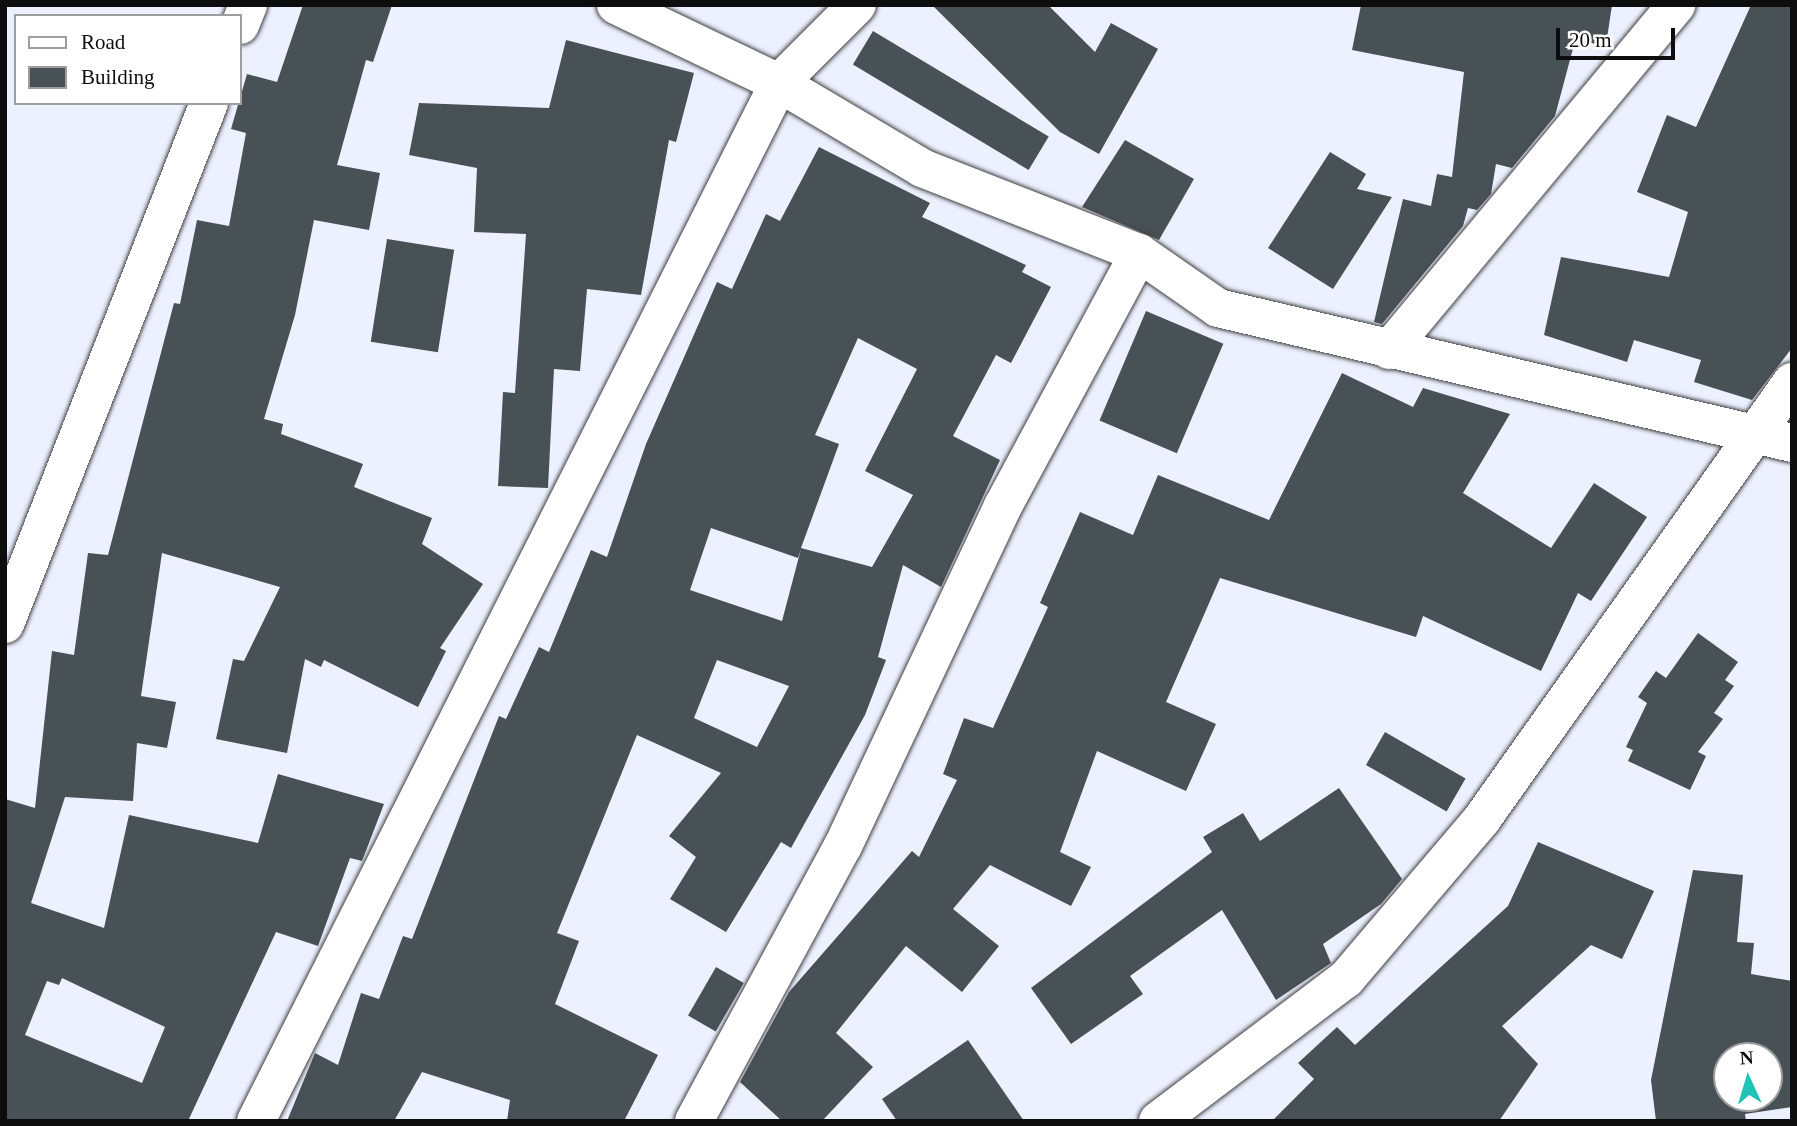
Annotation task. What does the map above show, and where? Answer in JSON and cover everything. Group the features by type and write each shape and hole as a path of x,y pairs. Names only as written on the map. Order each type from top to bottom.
{"street":[{"path":"616,5 779,83 922,168 1139,253 1218,308 1749,437 1792,443"},
{"path":"256,1121 779,83 857,5"},
{"path":"1389,350 1676,5"},
{"path":"5,624 208,105"},
{"path":"694,1121 844,846 1003,506 1139,253"},
{"path":"1157,1121 1346,979 1482,819 1749,437 1792,382"}],"building":[{"path":"303,5 392,5 373,62 366,60 337,165 380,173 369,230 314,220 295,315 264,419 283,424 281,434 363,464 354,487 432,518 422,544 483,584 440,648 446,651 418,707 324,660 321,667 305,659 287,753 216,739 233,659 244,661 280,587 162,553 141,696 176,702 167,748 137,743 133,801 65,797 31,903 104,928 129,815 258,843 278,774 384,804 362,861 350,858 318,946 276,932 188,1121 5,1121 5,799 35,808 52,651 74,655 88,553 108,555 174,303 180,304 197,220 229,226 246,133 231,129 238,105 242,105 242,91 247,74 277,82","holes":["62,978 165,1027 142,1083 25,1035 47,981 59,985"]},
{"path":"932,5 1048,5 1095,52 1111,23 1158,49 1099,154 1060,132"},
{"path":"1361,5 1612,5 1606,45 1575,41 1555,116 1512,168 1496,164 1491,194 1477,210 1468,208 1463,226 1382,324 1374,322 1403,199 1431,206 1437,174 1452,177 1464,72 1352,50"},
{"path":"1751,5 1792,5 1792,348 1752,400 1694,382 1701,360 1634,340 1627,362 1544,335 1561,257 1669,277 1688,212 1637,192 1667,115 1696,127"},
{"path":"873,31 1049,137 1029,170 853,64"},
{"path":"566,40 694,73 676,142 669,140 641,295 587,289 580,371 554,369 548,488 498,486 503,392 515,393 526,234 474,232 477,168 409,155 419,103 549,108"},
{"path":"1125,140 1194,179 1159,240 1082,207"},
{"path":"819,147 930,203 922,217 1026,265 1022,272 1051,287 1011,363 996,355 953,436 1000,460 941,587 903,565 878,657 886,660 865,715 791,848 781,842 726,932 670,899 696,857 669,836 721,773 637,735 557,933 579,941 555,1004 658,1055 624,1121 507,1121 510,1100 422,1072 394,1121 287,1121 315,1053 338,1065 361,993 379,999 403,936 412,939 499,716 506,719 539,647 549,652 591,550 607,557 646,444 717,282 732,289 766,214 780,221","holes":["858,338 917,369 865,471 913,495 872,567 801,548 839,444 815,435","711,528 798,558 801,549 782,621 690,590","717,660 789,686 757,747 694,718"]},
{"path":"1330,152 1366,174 1357,189 1392,197 1333,289 1268,248"},
{"path":"387,239 454,250 438,352 371,342"},
{"path":"1146,311 1223,344 1177,453 1100,421"},
{"path":"1342,373 1413,407 1423,388 1510,414 1463,493 1551,548 1594,483 1647,517 1591,601 1578,593 1541,671 1423,616 1416,637 1220,578 1166,702 1216,724 1186,791 1097,751 1060,852 1091,867 1071,906 990,865 953,909 999,946 962,992 906,946 836,1033 873,1067 822,1121 782,1121 740,1082 789,992 912,851 919,857 957,780 943,774 964,718 993,728 1048,607 1040,603 1080,512 1133,535 1158,475 1269,520"},
{"path":"1698,633 1738,662 1725,680 1734,686 1714,713 1723,719 1698,752 1706,756 1690,790 1628,761 1633,750 1626,747 1647,703 1638,697 1656,671 1666,678"},
{"path":"1385,732 1466,778 1447,811 1366,765"},
{"path":"1339,788 1402,879 1381,904 1323,944 1331,963 1276,1000 1222,910 1130,976 1143,994 1071,1044 1031,988 1212,852 1203,837 1243,813 1260,841"},
{"path":"1538,842 1654,891 1622,959 1591,945 1502,1026 1538,1064 1499,1121 1272,1121 1314,1079 1298,1063 1337,1027 1355,1045 1508,906"},
{"path":"1693,870 1743,875 1737,942 1754,943 1751,974 1792,981 1792,1107 1783,1108 1783,1042 1713,1042 1713,1112 1758,1112 1745,1114 1746,1121 1656,1121 1651,1080"},
{"path":"716,967 744,983 716,1031 688,1015"},
{"path":"968,1040 1024,1121 897,1121 882,1099"}]}
